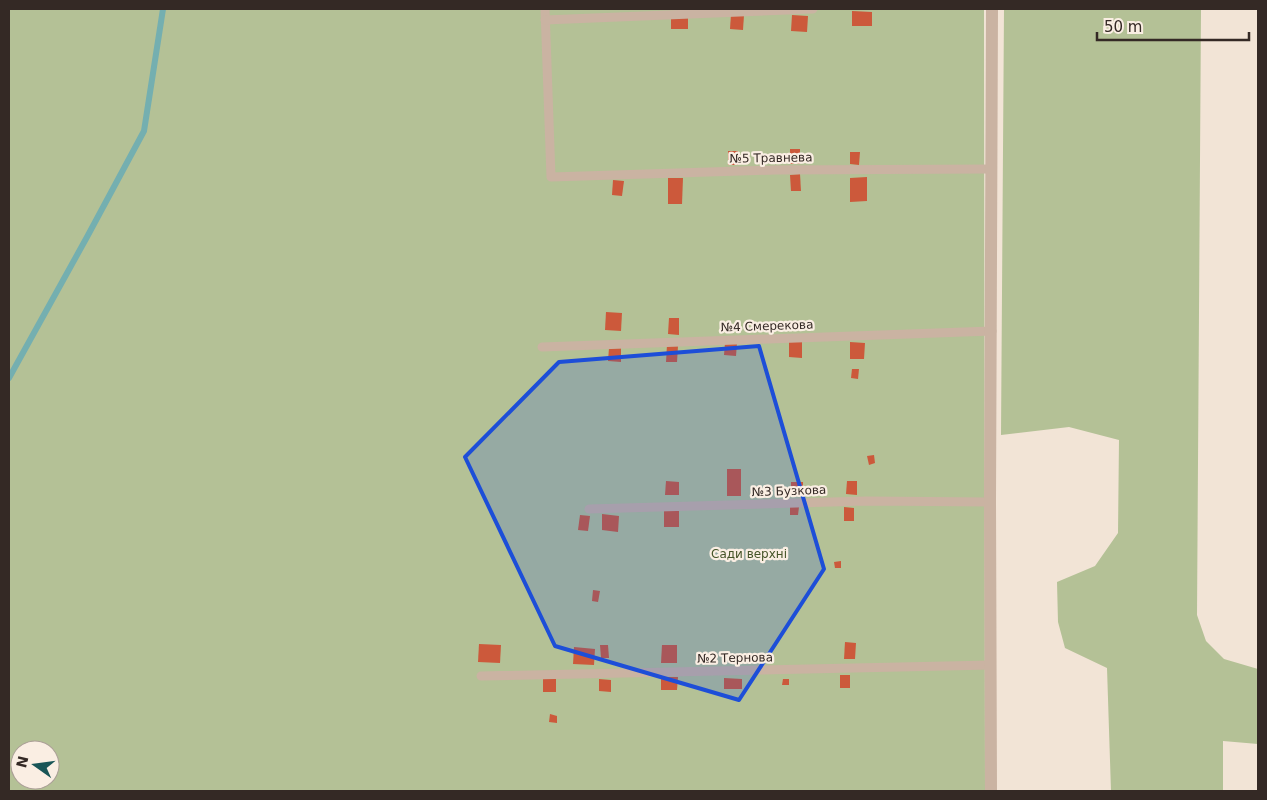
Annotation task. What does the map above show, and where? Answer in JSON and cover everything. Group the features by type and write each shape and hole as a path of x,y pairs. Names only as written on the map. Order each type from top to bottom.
{"street":[{"path":"991,791 992,9"}],"lane":[{"path":"545,9 545,20 813,9"},
{"name":"№5 Травнева","path":"545,20 551,177 775,170 992,169"},
{"name":"№4 Смерекова","path":"542,347 992,331"},
{"name":"№3 Бузкова","path":"589,509 866,501 990,502"},
{"name":"№2 Тернова","path":"481,676 990,665"}],"highlighted area":[{"path":"759,346 824,569 739,700 555,646 465,457 559,362"}],"green space":[{"name":"Сади верхні","path":"9,9 984,9 985,791 9,791"},
{"path":"1004,9 1201,9 1197,615 1206,641 1224,659 1258,669 1258,744 1223,741 1223,791 1111,791 1107,668 1065,648 1058,622 1057,582 1095,566 1118,533 1119,440 1069,427 1001,435"}],"building":[{"path":"852,11 872,12 872,26 852,26"},
{"path":"731,14 744,15 743,30 730,29"},
{"path":"792,15 808,16 807,32 791,31"},
{"path":"671,16 688,16 688,29 671,29"},
{"path":"790,149 800,149 800,164 790,164"},
{"path":"728,151 738,151 738,165 728,165"},
{"path":"850,152 860,152 859,165 850,164"},
{"path":"800,174 801,191 791,191 790,175"},
{"path":"867,177 867,201 850,202 850,178"},
{"path":"668,178 683,178 682,204 668,204"},
{"path":"613,180 624,181 622,196 612,195"},
{"path":"606,312 622,313 621,331 605,330"},
{"path":"669,318 679,318 679,335 668,334"},
{"path":"789,342 802,342 802,358 789,357"},
{"path":"850,342 865,343 864,359 850,359"},
{"path":"725,343 737,343 736,356 724,355"},
{"path":"667,345 678,346 677,362 666,362"},
{"path":"609,348 621,348 621,362 608,361"},
{"path":"852,369 859,369 858,379 851,378"},
{"path":"874,455 875,463 869,465 867,456"},
{"path":"727,469 741,469 741,496 727,496"},
{"path":"666,481 679,482 679,495 665,495"},
{"path":"847,481 857,481 857,495 846,494"},
{"path":"791,482 803,482 803,495 791,496"},
{"path":"790,507 799,507 798,515 790,515"},
{"path":"844,507 854,508 854,521 844,521"},
{"path":"664,511 679,511 679,527 664,527"},
{"path":"602,514 619,516 618,532 602,530"},
{"path":"580,515 590,516 588,531 578,530"},
{"path":"841,561 841,568 835,568 834,562"},
{"path":"593,590 600,591 598,602 592,601"},
{"path":"845,642 856,643 855,659 844,659"},
{"path":"479,644 501,645 500,663 478,662"},
{"path":"600,645 608,645 609,658 601,658"},
{"path":"662,645 677,645 677,663 661,663"},
{"path":"574,647 595,649 594,665 573,664"},
{"path":"840,675 850,675 850,688 840,688"},
{"path":"661,677 678,677 677,690 661,690"},
{"path":"724,678 742,679 742,689 724,689"},
{"path":"543,679 556,679 556,692 543,692"},
{"path":"599,679 611,680 611,692 599,691"},
{"path":"783,679 789,679 789,685 782,685"},
{"path":"550,714 557,716 557,723 549,722"}],"waterway":[{"path":"9,378 144,131 163,9"}]}
